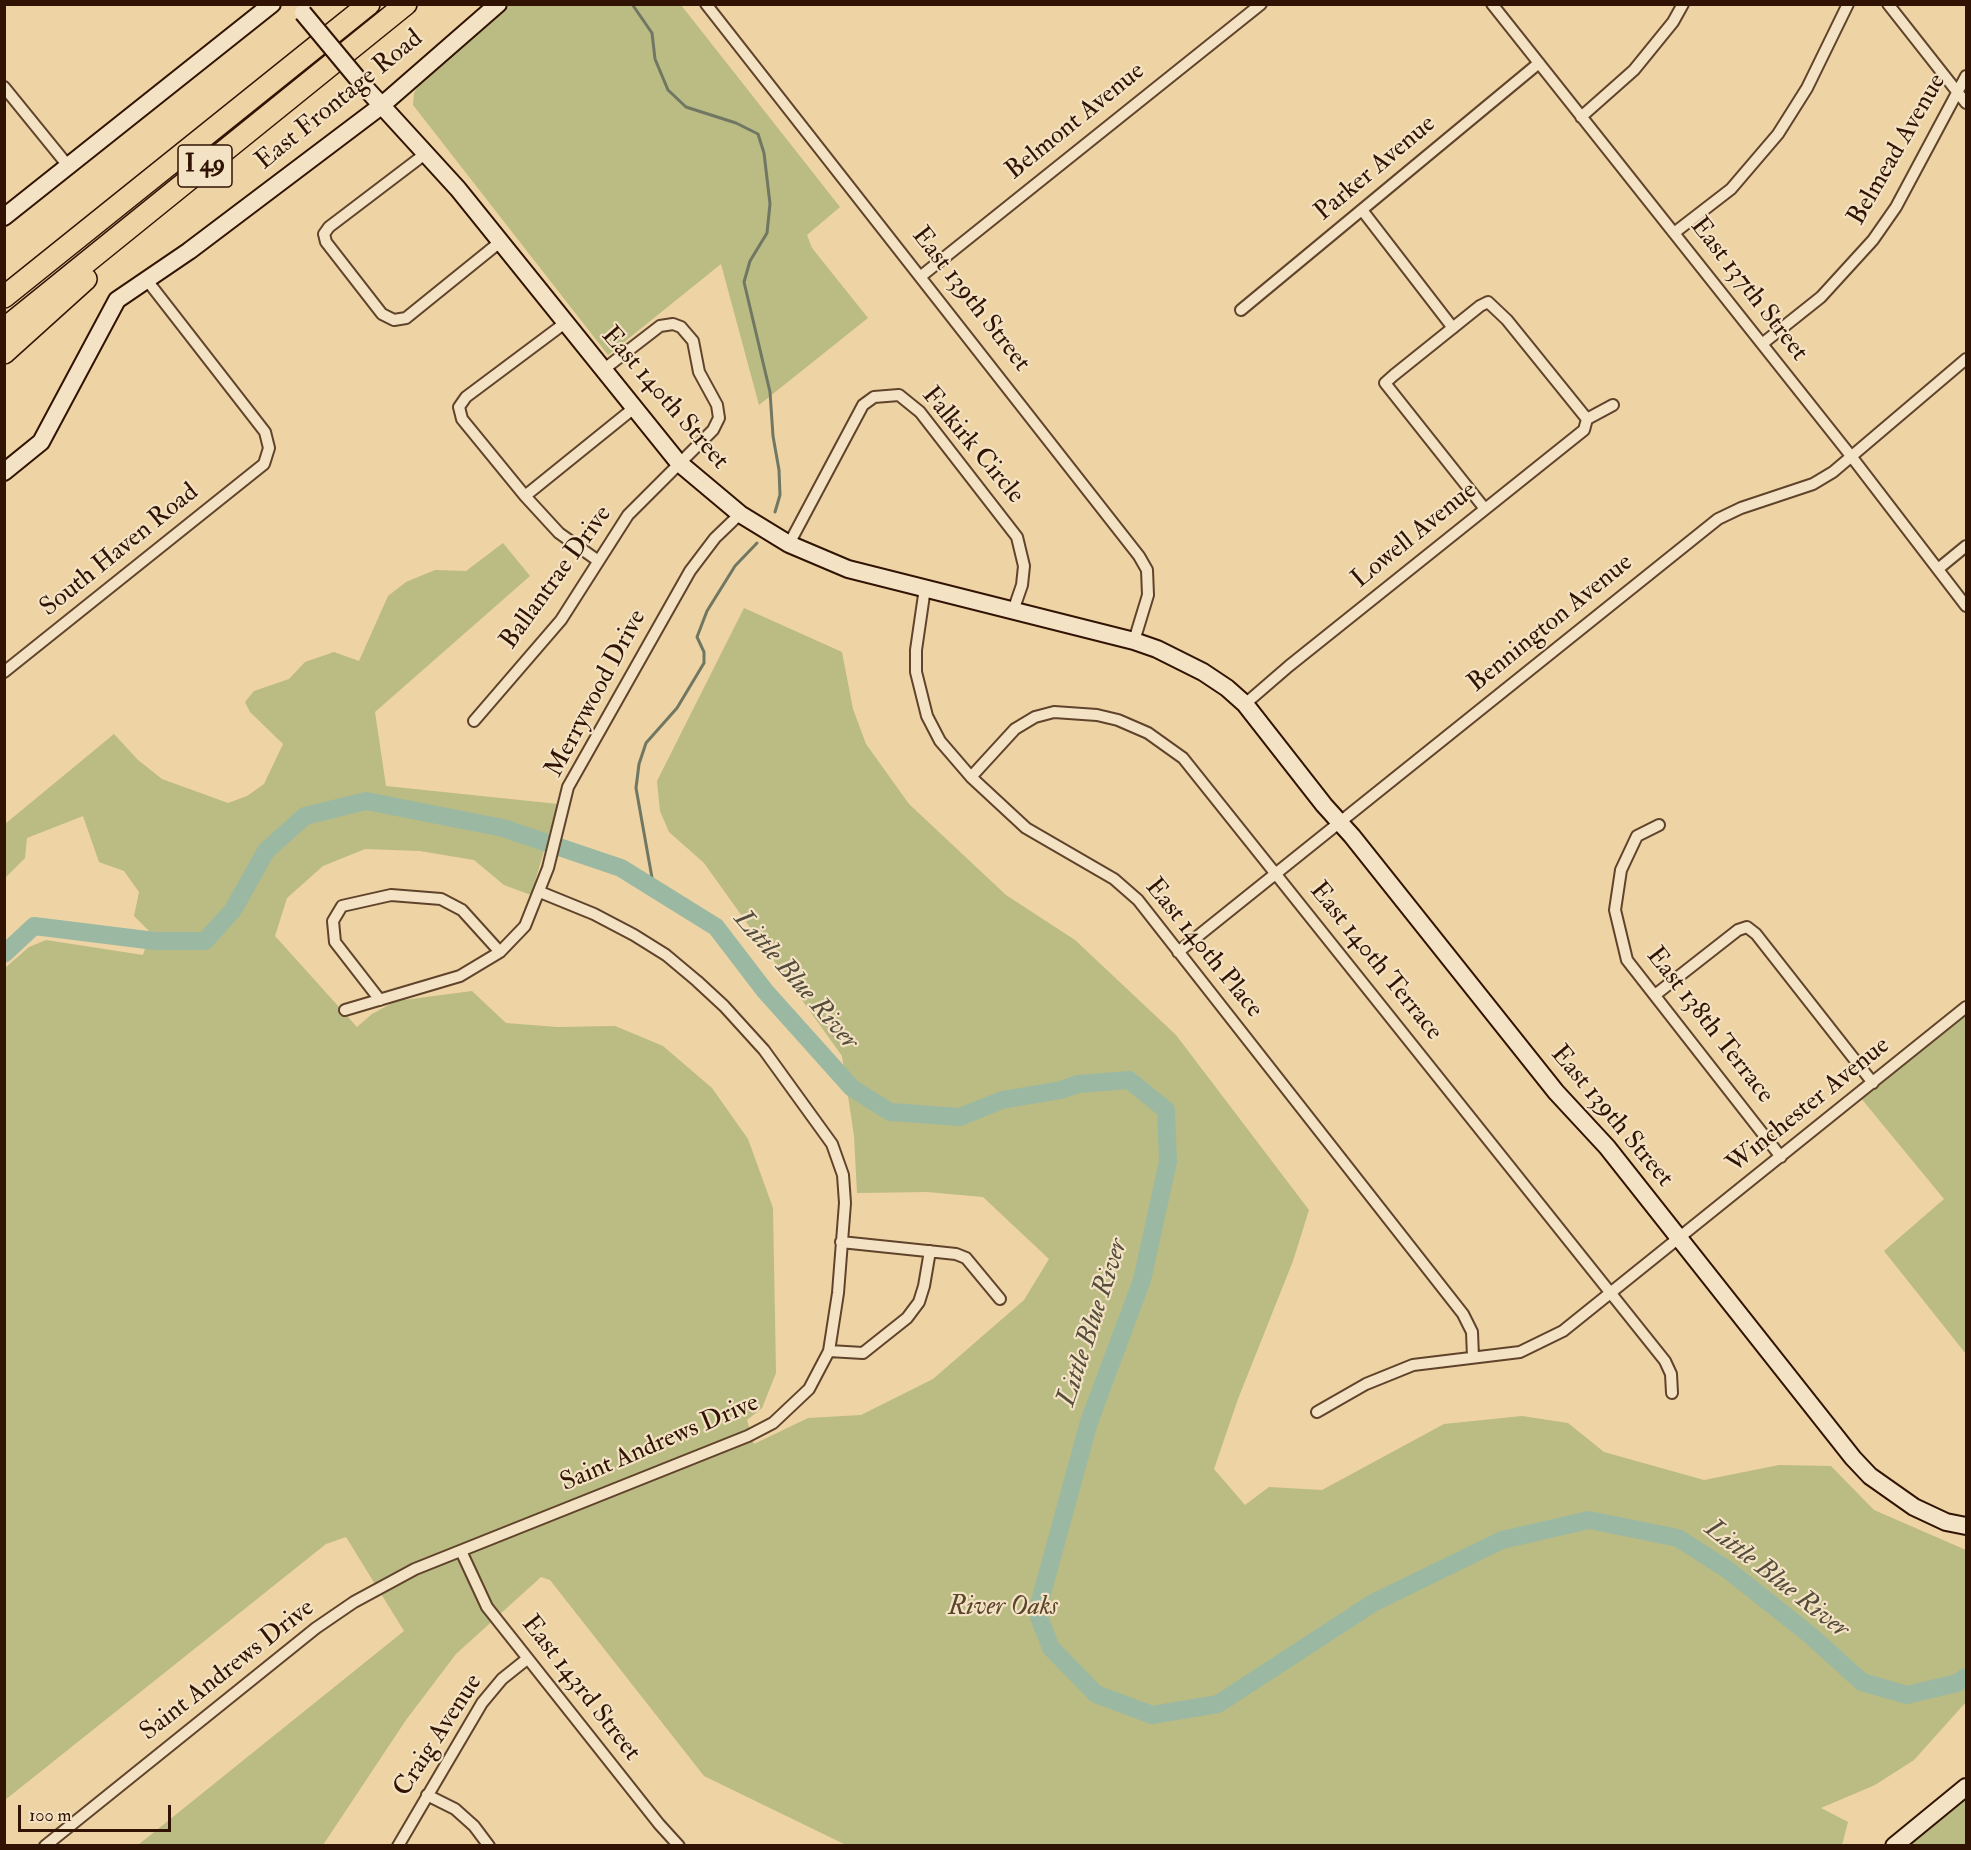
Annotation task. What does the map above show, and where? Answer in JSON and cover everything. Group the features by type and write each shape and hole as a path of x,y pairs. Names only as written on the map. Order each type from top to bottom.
{"highway":[{"name":"I 49","path":"4,297 369,4"},
{"name":"I 49","path":"4,329 406,4"},
{"path":"4,353 100,266 122,232"}],"street":[{"path":"4,217 272,4"},
{"name":"East Frontage Road","path":"4,472 41,442 117,300 189,251 381,106 498,4"},
{"name":"East 139th Street","path":"706,4 1147,570 1148,594 1134,641"},
{"name":"Belmont Avenue","path":"920,277 1261,4"},
{"name":"East 137th Street","path":"1492,4 1851,456 1966,606"},
{"path":"1581,117 1634,70 1673,22 1683,4"},
{"path":"1674,233 1731,189 1778,134 1807,88 1848,4"},
{"path":"1888,4 1966,103"},
{"name":"East 140th Street","path":"300,9 362,84 500,242 678,462 740,514 789,544 848,569 1134,641 1157,649 1203,672 1227,688 1245,704"},
{"name":"Parker Avenue","path":"1241,310 1539,63"},
{"name":"Belmead Avenue","path":"1762,344 1821,297 1873,240 1896,207 1966,76"},
{"path":"4,87 69,167"},
{"path":"425,154 329,227 324,234 325,239 382,314 394,320 406,318 500,242"},
{"path":"1362,210 1453,328"},
{"name":"South Haven Road","path":"4,672 264,464 269,448 265,432 146,279"},
{"path":"1485,509 1385,384 1480,306 1488,302 1507,320 1587,419"},
{"path":"565,323 466,397 459,407 462,420 525,496 559,533 597,560"},
{"name":"Ballantrae Drive","path":"474,721 561,620 597,560 628,515 678,462 713,430 719,418 717,405 699,372 693,341 688,333 673,324 660,326 603,370"},
{"name":"Bennington Avenue","path":"1178,952 1718,519 1741,507 1813,484 1851,456 1966,358"},
{"name":"Falkirk Circle","path":"789,544 863,405 885,394 899,395 920,412 1017,537 1024,566 1022,585 1013,611"},
{"name":"Lowell Avenue","path":"1245,704 1584,430 1587,419 1613,405"},
{"path":"525,496 634,408"},
{"name":"Merrywood Drive","path":"345,1010 460,976 500,952 525,926 548,868 562,819 568,786 690,571 715,538 740,514"},
{"path":"1938,569 1966,546"},
{"name":"East 140th Place","path":"925,588 915,650 920,694 940,741 971,777 1026,828 1126,889 1463,1314 1472,1332 1473,1357"},
{"name":"East 139th Street","path":"1245,704 1556,1092 1607,1147 1679,1240 1870,1476 1914,1507 1946,1522 1966,1526"},
{"name":"East 140th Terrace","path":"971,777 1016,729 1035,717 1054,712 1075,712 1118,720 1148,734 1184,758 1665,1361 1671,1374 1672,1394"},
{"name":"East 138th Terrace","path":"1659,825 1637,836 1621,870 1615,910 1627,960 1781,1157"},
{"name":"Saint Andrews Drive","path":"45,1845 316,1628 388,1582 748,1436 773,1423 809,1389 829,1351 838,1293 845,1203 843,1175 832,1144 764,1050 724,1005 666,956 594,914 540,892"},
{"path":"380,1000 335,942 333,921 342,906 391,896 441,899 462,910 500,952"},
{"path":"1655,995 1738,930 1747,927 1756,934 1873,1083"},
{"name":"Winchester Avenue","path":"1317,1412 1366,1384 1413,1365 1520,1352 1563,1331 1966,1007"},
{"path":"842,1242 956,1254 966,1258 1000,1299"},
{"path":"829,1351 863,1353 907,1318 919,1302 930,1251"},
{"name":"East 143rd Street","path":"461,1551 487,1607 659,1824 679,1845"},
{"name":"Craig Avenue","path":"398,1845 482,1703 502,1679 527,1659"},
{"path":"1894,1845 1966,1787"},
{"path":"427,1795 455,1809 474,1826 489,1845"}],"green space":[{"path":"511,4 681,5 840,207 807,235 812,248 868,318 759,405 721,264 608,355 413,105 414,93 418,86"},
{"name":"River Oaks","path":"503,543 530,576 375,712 386,786 558,804 531,895 504,885 474,860 420,851 365,849 323,866 287,898 275,936 357,1027 372,1014 396,1001 472,991 506,1023 557,1027 615,1026 663,1046 712,1088 748,1139 773,1208 776,1373 762,1408 747,1420 754,1444 808,1418 861,1415 933,1379 1024,1300 1049,1259 983,1197 927,1192 857,1193 854,1136 842,1056 704,863 669,832 660,811 657,781 744,608 842,652 853,709 866,744 909,804 1006,895 1075,940 1176,1035 1309,1210 1293,1261 1238,1399 1214,1469 1245,1505 1269,1487 1322,1490 1444,1424 1522,1416 1568,1423 1604,1452 1704,1480 1779,1465 1831,1466 1874,1510 1966,1550 1966,1702 1914,1760 1875,1785 1821,1808 1848,1822 1842,1845 846,1845 704,1776 550,1580 541,1577 456,1654 406,1720 323,1845 138,1845 404,1631 346,1537 326,1544 5,1800 5,968 29,947 46,940 143,955 150,932 134,916 139,892 124,871 99,862 83,816 27,838 25,858 5,878 5,824 114,734 138,760 162,779 228,803 247,796 264,784 283,744 250,712 245,702 254,691 289,679 305,662 334,652 359,661 388,596 406,582 435,570 466,571"},
{"path":"1966,1016 1966,1354 1884,1251 1944,1199 1860,1097"},
{"path":"1966,1796 1966,1845 1905,1845"}],"waterway":[{"path":"632,4 652,33 655,59 668,90 686,107 736,123 758,134 764,153 770,204 767,233 750,261 744,282 770,392 773,436 779,470 780,495 775,512"},
{"path":"654,889 636,788 639,764 646,743 677,708 704,663 704,652 697,637 707,611 735,566 757,543"},
{"name":"Little Blue River","path":"4,954 34,926 155,941 205,941 233,910 266,851 305,816 366,801 503,828 621,868 716,927 765,991 852,1088 890,1112 960,1117 1002,1100 1061,1090 1078,1084 1129,1080 1166,1110 1168,1162 1142,1280 1089,1422 1037,1612 1051,1648 1096,1694 1152,1715 1218,1704 1373,1603 1502,1540 1589,1520 1678,1538 1728,1570 1810,1635 1862,1682 1907,1695 1957,1683 1966,1677"}]}
